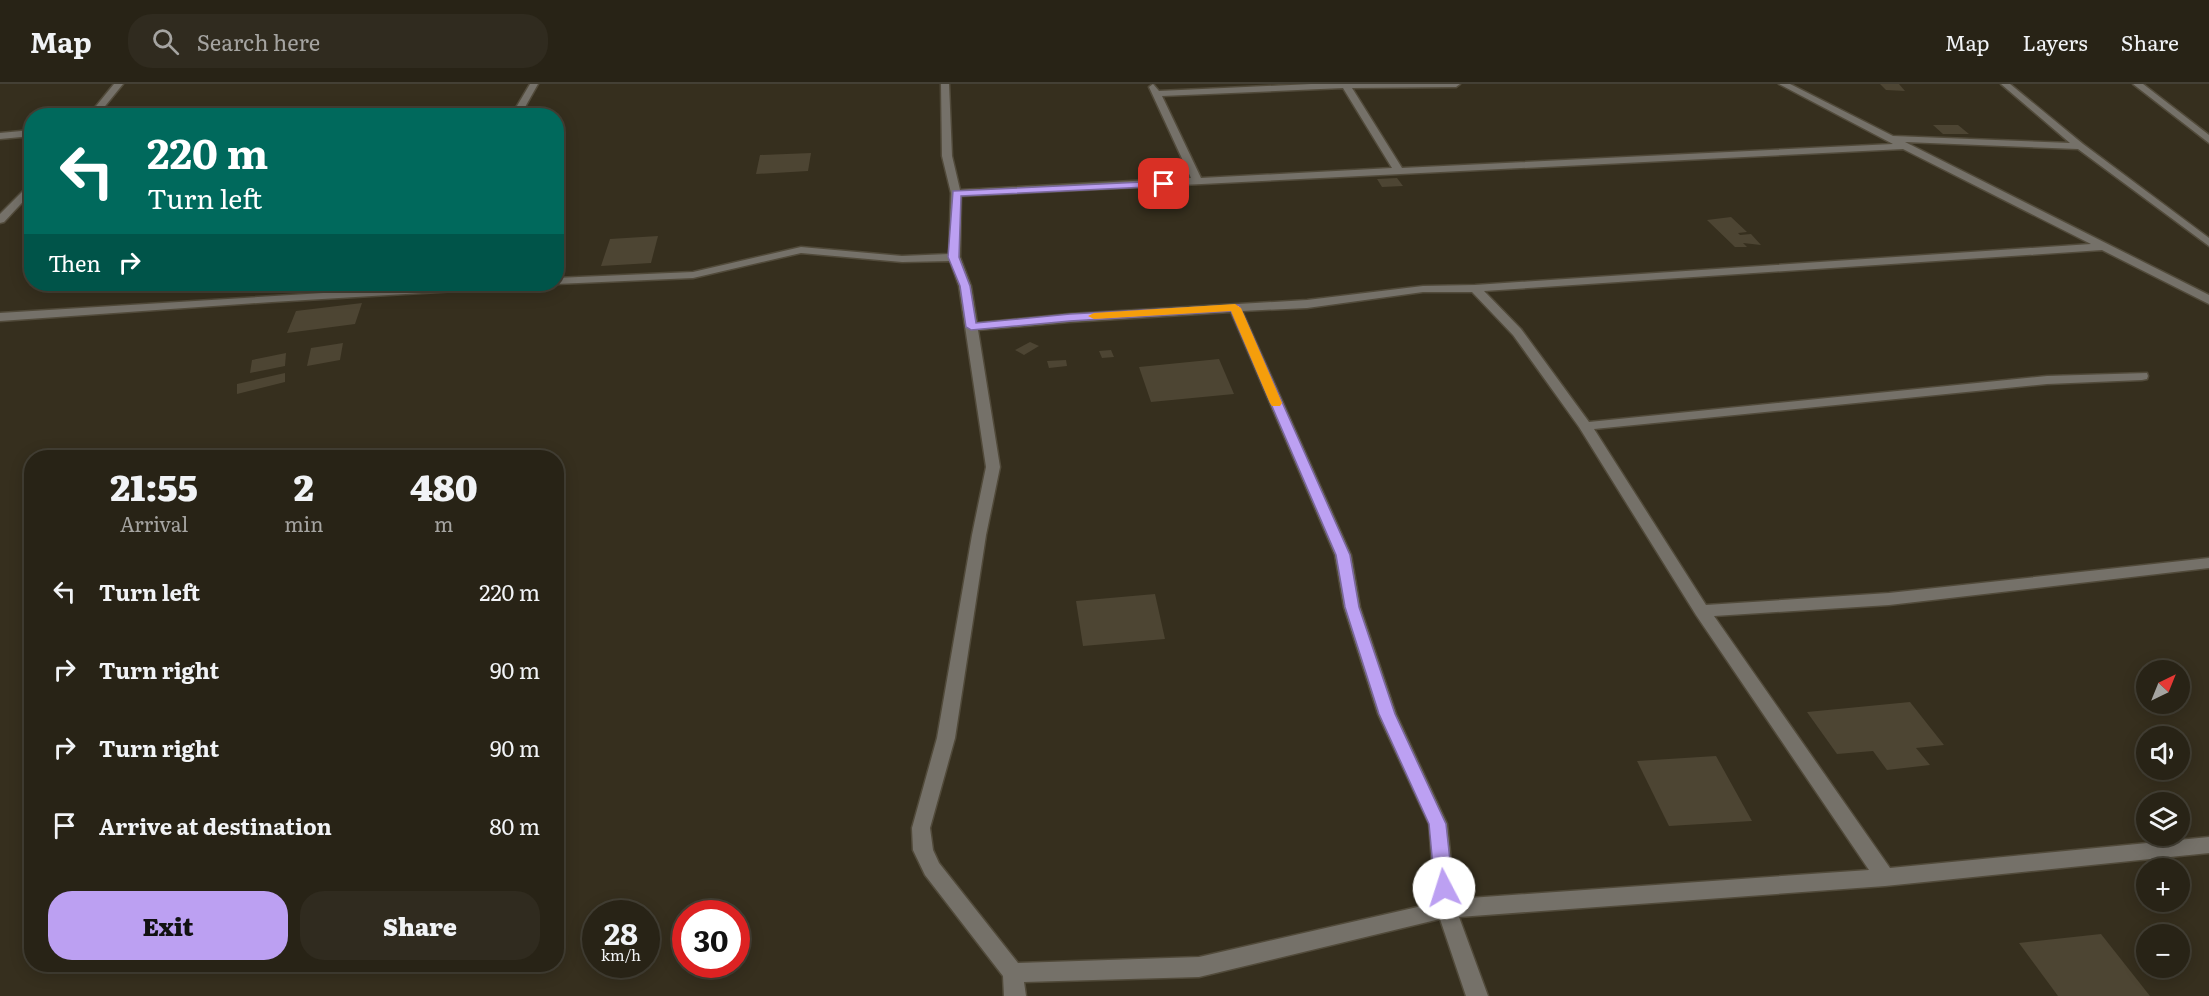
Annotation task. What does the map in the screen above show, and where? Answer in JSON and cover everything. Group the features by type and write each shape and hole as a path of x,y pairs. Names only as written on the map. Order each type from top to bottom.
{"street":[{"path":"100,108 119,84"},
{"path":"520,108 534,84"},
{"path":"945,84 947,156 956,193 954,257 965,286 993,467 979,535 946,738 921,828 922,850 932,869 1013,973 1015,996"},
{"path":"1198,182 1154,89 1346,84 1404,86 1456,84"},
{"path":"1346,84 1399,171"},
{"path":"1783,84 2100,247 2209,300"},
{"path":"2005,84 2080,146 2209,243"},
{"path":"2137,84 2209,140"},
{"path":"0,136 24,134"},
{"path":"1891,139 2080,146"},
{"path":"956,193 1903,146"},
{"path":"0,220 24,193"},
{"path":"971,327 1070,318 1342,301 1423,289 1475,288 2100,247"},
{"path":"564,281 693,275 801,250 902,259 954,257"},
{"path":"1475,288 1516,332 1585,426 1702,611 1795,743 1885,877"},
{"path":"0,317 364,291"},
{"path":"1235,308 1343,555 1352,607 1387,714 1438,824 1446,909 1477,996"},
{"path":"1585,426 2047,380 2142,376"},
{"path":"1702,611 1889,599 2209,562"},
{"path":"1013,973 1199,967 1446,909 1885,877 2209,845"}],"building":[{"path":"1880,84 1899,84 1905,91 1886,90"},
{"path":"1933,125 1958,125 1969,134 1943,134"},
{"path":"811,153 808,171 756,174 760,155"},
{"path":"1397,178 1403,186 1382,187 1377,179"},
{"path":"1731,217 1747,232 1738,233 1740,235 1751,234 1761,245 1743,243 1747,247 1735,247 1707,220"},
{"path":"658,236 651,263 601,266 610,239"},
{"path":"362,303 355,324 287,333 296,311"},
{"path":"1030,342 1039,346 1024,355 1015,350"},
{"path":"343,343 340,360 307,366 311,348"},
{"path":"1111,350 1114,357 1102,358 1099,351"},
{"path":"286,353 285,366 250,373 252,360"},
{"path":"1219,359 1234,394 1151,402 1139,367"},
{"path":"1066,360 1067,366 1049,368 1047,361"},
{"path":"285,373 285,382 237,394 237,384"},
{"path":"1155,594 1165,639 1083,646 1076,601"},
{"path":"1910,702 1944,745 1916,748 1930,765 1887,770 1873,751 1837,754 1807,712"},
{"path":"1716,756 1752,821 1669,826 1637,761"},
{"path":"2101,934 2150,996 2058,996 2019,943"}],"slow traffic":[{"path":"1094,316 1235,308 1276,403"}],"route":[{"path":"1164,184 956,193 954,257 965,286 971,327 1070,318 1235,308 1343,555 1352,607 1387,714 1438,824 1444,888"}]}
